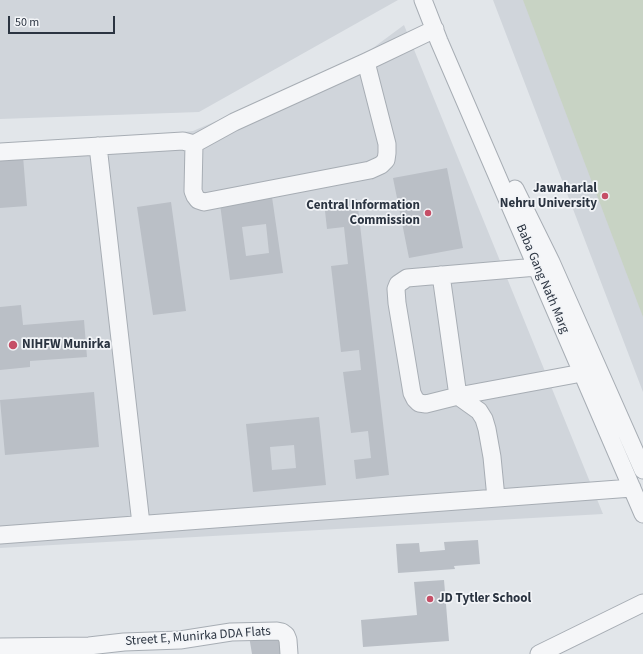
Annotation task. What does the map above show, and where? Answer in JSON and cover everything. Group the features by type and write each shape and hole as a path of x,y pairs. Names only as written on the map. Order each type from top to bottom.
{"street":[{"name":"Baba Gang Nath Marg","path":"423,0 439,41 544,265 643,470"},
{"name":"Baba Gang Nath Marg","path":"434,0 513,185 544,265 582,373 643,514"},
{"path":"0,152 183,141 194,144 234,122 435,29"},
{"path":"194,144 193,191 198,200 204,202 370,170 381,165 386,160 387,144 366,62"},
{"path":"98,146 140,524"},
{"path":"544,265 407,278 402,280 396,289 397,303 412,393 415,400 419,403 426,404 458,396 582,373"},
{"path":"441,275 458,396 479,411 484,419 492,457 496,498"},
{"path":"0,535 632,488"},
{"path":"539,654 643,603"},
{"name":"Street E, Munirka DDA Flats","path":"89,650 124,642 180,640 231,632 276,631 282,632 286,635 289,654"},
{"path":"0,647 89,650"}],"shaded area":[{"path":"0,0 398,0 199,112 0,119"},
{"name":"Jawaharlal Nehru University","path":"493,0 643,0 643,392"},
{"path":"404,25 603,514 0,548 0,151 193,131 354,62"}],"green space":[{"name":"Jawaharlal Nehru University","path":"523,0 643,0 643,317"}],"building":[{"path":"23,156 27,206 0,208 0,158"},
{"name":"Central Information Commission","path":"447,168 463,248 409,258 393,178"},
{"path":"272,197 283,273 230,280 220,204","holes":["266,224 269,253 246,256 242,227"]},
{"path":"357,199 389,475 356,479 354,460 371,458 368,431 351,433 343,372 361,370 359,350 341,352 331,266 348,264 344,227 327,229 324,202"},
{"path":"171,202 186,311 153,315 137,207"},
{"path":"21,305 23,325 84,320 87,357 30,361 30,367 0,370 0,307"},
{"path":"94,392 99,447 5,455 0,400"},
{"path":"319,417 326,485 253,492 246,424","holes":["294,445 296,468 272,470 270,447"]},
{"path":"478,540 480,564 454,566 455,569 398,573 396,544 419,543 420,552 445,550 444,542"},
{"name":"JD Tytler School","path":"444,580 449,641 363,647 361,620 417,615 414,582"},
{"path":"249,636 284,636 286,654 252,654"}],"place":[{"name":"Jawaharlal Nehru University","path":"605,196"},
{"name":"Central Information Commission","path":"428,213"},
{"name":"NIHFW Munirka","path":"13,345"},
{"name":"JD Tytler School","path":"430,599"}]}
